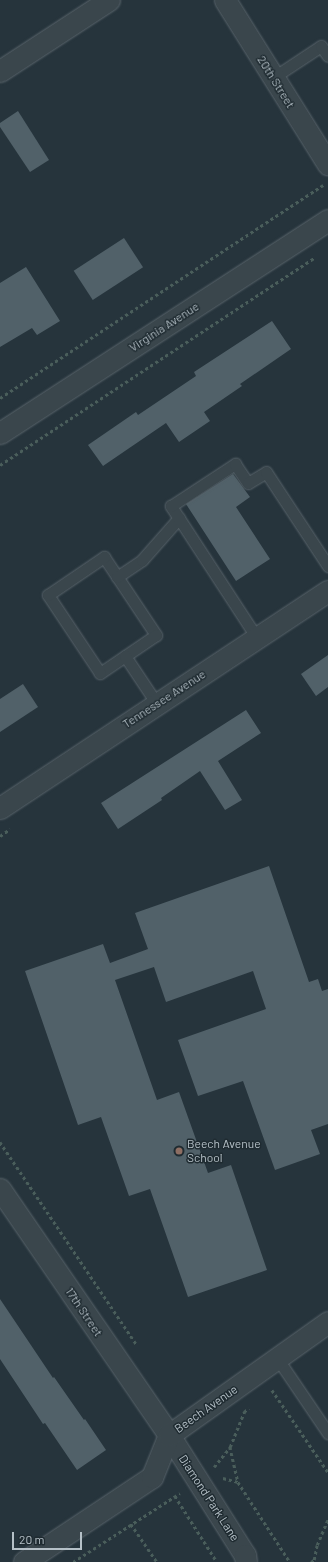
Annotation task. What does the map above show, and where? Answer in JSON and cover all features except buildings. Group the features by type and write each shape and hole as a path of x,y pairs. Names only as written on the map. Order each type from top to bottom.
{"street":[{"path":"0,71 110,0"},
{"name":"20th Street","path":"225,0 328,164"},
{"name":"Virginia Avenue","path":"0,433 328,220"},
{"name":"Tennessee Avenue","path":"0,808 328,591"},
{"name":"17th Street","path":"0,1189 168,1435"},
{"name":"Beech Avenue","path":"24,1562 152,1477 168,1435 328,1322"},
{"name":"Diamond Park Lane","path":"168,1435 203,1478 245,1555 246,1562"}],"lane":[{"path":"274,77 321,46 328,56"},
{"path":"257,638 171,506 235,464 248,483 266,472 328,566"},
{"path":"117,577 142,560 179,518"},
{"path":"104,557 156,635 125,656 100,673 48,595 104,557"},
{"path":"125,656 157,704"},
{"path":"277,1358 328,1434"}],"path":[{"path":"0,398 328,182"},
{"path":"0,465 321,253"},
{"path":"0,1142 141,1352"},
{"path":"266,1393 290,1377"},
{"path":"272,1389 328,1472"},
{"path":"73,1562 203,1478 230,1447 244,1412 255,1402"},
{"path":"230,1447 238,1482 290,1562"},
{"path":"203,1478 238,1482"},
{"path":"175,1496 217,1562"},
{"path":"311,1562 314,1560 317,1545 328,1520"},
{"path":"131,1524 157,1562"}],"place":[{"name":"Beech Avenue School","path":"179,1151"}]}
